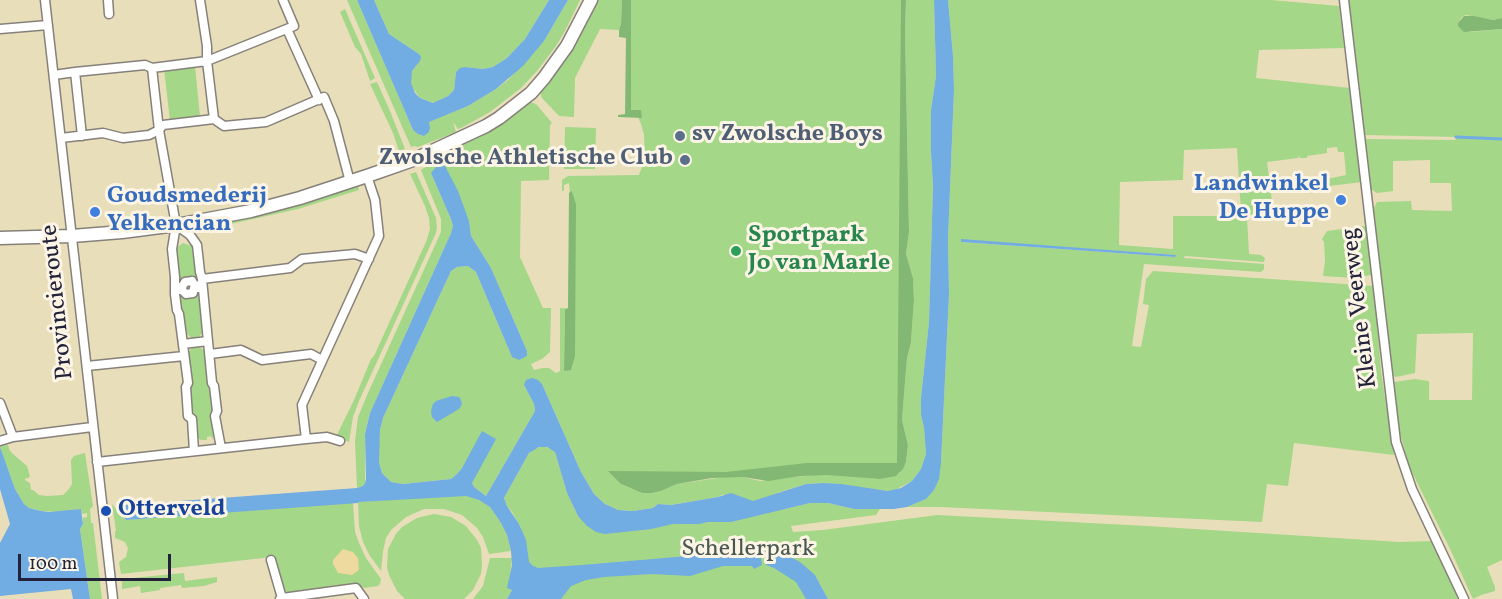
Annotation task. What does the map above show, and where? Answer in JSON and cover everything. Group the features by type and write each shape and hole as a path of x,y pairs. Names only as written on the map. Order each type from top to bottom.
{"street":[{"name":"Provincieroute","path":"45,0 113,599"},
{"path":"108,0 110,14"},
{"path":"200,0 214,119"},
{"path":"54,75 145,65 152,68 207,62 294,26 283,0"},
{"path":"0,238 72,236 176,225 250,211 300,198 413,160 499,118 531,93 571,40 591,0"},
{"name":"Kleine Veerweg","path":"1344,0 1396,442 1412,489 1464,599"},
{"path":"0,30 48,25"},
{"path":"288,29 319,100"},
{"path":"152,68 159,130 176,225 172,249 175,294 188,383 186,387 188,416 192,419 194,451"},
{"path":"75,72 82,136"},
{"path":"61,138 103,133 123,138 149,135 159,130 163,124 214,119 224,126 266,122 324,98 334,121 350,182"},
{"path":"306,438 302,405 379,236 375,200 367,177"},
{"path":"176,225 190,235 196,245 217,411 215,416 221,448"},
{"path":"172,249 177,242 184,239 196,245"},
{"path":"202,279 290,268 302,259 355,254 369,259"},
{"path":"183,344 208,341"},
{"path":"210,354 241,350 262,360 311,354 322,360"},
{"path":"87,366 184,356"},
{"path":"0,403 13,437"},
{"path":"0,441 13,437 92,427"},
{"path":"97,462 306,438 327,437 340,441"},
{"path":"271,560 281,598 356,588 364,599"}],"green space":[{"path":"347,0 357,0 413,130 429,132 428,122 468,106 508,80 544,41 568,0 580,0 556,46 521,88 490,112 463,127 458,129 453,122 456,132 418,147 411,147"},
{"path":"374,0 549,0 525,39 507,58 493,67 483,69 465,67 456,72 454,90 434,103 420,98 412,87 410,79 412,71 420,61 419,54 389,34"},
{"path":"595,0 622,0 621,24 619,30 600,29 575,78 574,117 559,116 542,98 541,89"},
{"path":"622,0 631,0 631,110 641,110 642,118 618,117 618,115 625,114 626,38 619,37"},
{"name":"Schellerpark","path":"630,0 904,0 899,469 797,470 621,484 642,493 652,493 677,484 724,477 743,477 760,481 812,475 880,479 899,474 906,462 908,445 902,420 914,300 913,278 906,254 909,232 906,0 934,0 936,76 931,110 933,186 929,322 921,398 926,454 921,469 912,481 895,490 823,483 806,484 777,493 784,509 810,503 828,503 854,509 880,509 876,515 791,526 793,532 937,515 1400,542 1432,541 1458,599 828,599 815,575 819,599 518,599 521,528 504,498 529,453 534,449 543,446 555,452 567,493 578,516 721,506 724,494 671,505 658,504 653,508 633,511 618,510 605,504 594,494 581,472 542,384 524,385 534,404 535,411 486,496 472,483 483,431 462,468 451,479 403,484 391,482 382,473 379,446 383,418 451,271 457,267 468,266 476,272 512,357 527,356 527,351 491,268 471,236 469,221 431,173 453,226 370,413 365,434 365,483 357,488 355,441 358,417 441,232 441,219 421,170 427,166 426,162 461,147 462,142 530,102 536,104 552,123 550,125 549,180 521,181 520,257 543,308 551,308 550,352 531,364 534,370 549,368 556,373 560,371 560,308 565,308 564,370 567,370 570,194 569,183 564,185 564,191 562,191 562,180 568,176 639,175 645,159 641,124 637,115 629,114"},
{"path":"901,0 906,0 909,232 906,254 913,278 914,300 902,420 908,445 903,469 896,476 880,479 827,475 768,481 743,477 712,478 677,484 652,493 642,493 621,484 608,471 726,472 807,463 897,463"},
{"path":"948,0 1271,0 1339,6 1344,48 1259,50 1256,78 1350,88 1362,182 1329,186 1327,179 1346,175 1344,152 1338,152 1337,147 1327,148 1327,153 1307,156 1307,158 1299,156 1267,162 1273,209 1267,216 1252,215 1241,212 1237,148 1184,150 1183,180 1120,182 1119,245 1173,249 1173,216 1232,216 1247,218 1249,254 1261,255 1265,258 1264,262 1185,256 1184,258 1264,264 1261,272 1144,264 1132,346 1141,347 1149,305 1143,304 1146,279 1153,271 1374,286 1381,371 1394,455 1294,443 1288,486 1267,484 1262,522 907,507 926,499 941,463 949,294 948,239 954,90","holes":["961,240 1175,255 1175,257 961,242"]},
{"path":"1349,0 1502,0 1502,18 1493,20 1466,15 1458,23 1470,32 1502,29 1502,560 1487,567 1495,591 1473,599 1409,466 1398,426 1394,382 1415,379 1429,381 1429,400 1472,400 1473,333 1417,334 1415,373 1393,376 1373,210 1377,202 1411,201 1412,210 1452,211 1451,183 1430,183 1430,160 1393,161 1393,191 1377,193 1369,188 1365,139 1456,140 1455,137 1365,135"},
{"path":"345,9 375,78 370,81 361,54 355,47 340,12"},
{"path":"1464,16 1493,20 1502,18 1502,29 1464,32 1458,23"},
{"path":"195,66 200,117 170,121 164,69"},
{"path":"377,82 405,149 399,151 370,84"},
{"path":"565,127 596,128 595,169 564,169"},
{"path":"416,172 436,218 436,233 359,401 353,417 349,442 336,437 430,229 425,206 410,174"},
{"path":"358,186 359,190 298,209 199,231 198,228 256,215"},
{"path":"571,191 576,204 575,356 571,370 564,371 565,309 568,308 569,193"},
{"path":"1364,218 1366,218 1373,272 1371,275 1354,278 1323,276 1325,261 1322,239 1327,231 1365,226"},
{"path":"183,243 192,246 200,285 192,281 182,287 178,283 180,280 176,248"},
{"path":"200,288 203,332 198,338 193,339 186,333 179,290 186,294"},
{"path":"198,346 205,351 208,384 214,412 212,415 214,436 212,439 211,436 207,437 207,440 198,438 189,389 192,386 188,353 193,347"},
{"path":"8,445 10,451 27,466 30,477 25,480 30,483 31,490 39,495 47,496 63,495 69,489 72,484 71,460 74,456 85,453 93,506 90,509 91,523 93,523 102,599 90,599 80,529 87,513 82,514 81,509 58,512 41,511 24,504 15,489 1,451 0,446"},
{"path":"459,495 472,497 490,507 507,535 511,551 489,554 477,528 462,515 444,509 424,509 406,517 391,530 386,538 381,571 363,542 359,526 358,502"},
{"path":"353,502 355,532 366,558 381,579 378,586 364,588 358,585 289,593 284,590 276,559 272,557 121,574 119,562 126,557 128,548 125,542 115,538 112,504 116,509 122,509 125,505 123,511 119,511 126,520"},
{"path":"434,514 451,517 466,526 481,548 481,574 473,590 464,599 405,599 397,591 389,575 388,549 396,534 402,527 417,518"},
{"path":"490,558 512,558 508,588 512,590 507,599 473,599 483,586"},
{"path":"184,573 185,581 217,577 217,582 204,586 182,588 181,585 160,588 160,590 141,593 140,586 122,589 122,579"}],"sand":[{"path":"343,549 353,552 358,558 359,570 352,575 338,573 333,564 333,560"}],"water":[{"path":"357,0 374,0 389,34 419,54 420,61 412,71 411,83 420,98 433,103 448,96 454,90 456,72 460,68 493,67 507,58 525,39 549,0 568,0 544,41 523,66 496,89 468,106 429,122 429,132 424,136 413,130"},
{"path":"934,0 948,0 954,90 948,239 949,294 941,463 939,479 934,490 926,499 907,507 894,509 854,509 828,503 810,503 731,522 673,524 605,534 596,532 587,526 578,516 567,493 555,452 547,447 539,447 529,453 504,498 526,540 529,562 533,566 538,568 582,565 735,552 748,547 760,551 762,565 754,569 752,566 723,566 690,576 652,574 604,577 586,580 571,586 561,599 507,599 512,590 507,588 512,565 507,535 490,507 466,496 126,520 119,515 119,511 123,511 125,505 363,486 366,479 365,434 370,413 453,226 431,173 437,166 445,166 458,191 469,221 471,236 491,268 527,351 527,356 519,360 512,357 476,272 468,266 457,267 451,271 383,418 380,430 379,462 382,473 391,482 403,484 451,479 462,468 482,431 496,439 472,483 486,496 535,411 534,404 524,385 526,380 532,378 542,384 581,472 594,494 605,504 618,510 633,511 653,508 658,504 671,505 731,493 753,501 806,484 841,484 888,491 901,488 912,481 921,469 926,454 921,398 929,322 933,186 931,110 936,76"},
{"path":"961,239 1176,255 1175,257 961,242"},
{"path":"452,396 459,397 462,404 459,409 437,422 432,417 433,404"},
{"path":"0,447 15,489 29,508 49,512 81,509 83,524 80,529 90,599 73,599 71,589 0,596 0,543 10,524 0,489"},
{"path":"769,549 800,562 815,575 828,599 806,599 796,582 766,565 765,551"}],"waterway":[{"path":"1456,137 1502,139"}],"place":[{"name":"sv Zwolsche Boys","path":"680,136"},
{"name":"Zwolsche Athletische Club","path":"685,160"},
{"name":"Landwinkel De Huppe","path":"1341,200"},
{"name":"Goudsmederij Yelkencian","path":"95,212"},
{"name":"Sportpark Jo van Marle","path":"736,251"},
{"name":"Otterveld","path":"106,511"}]}
